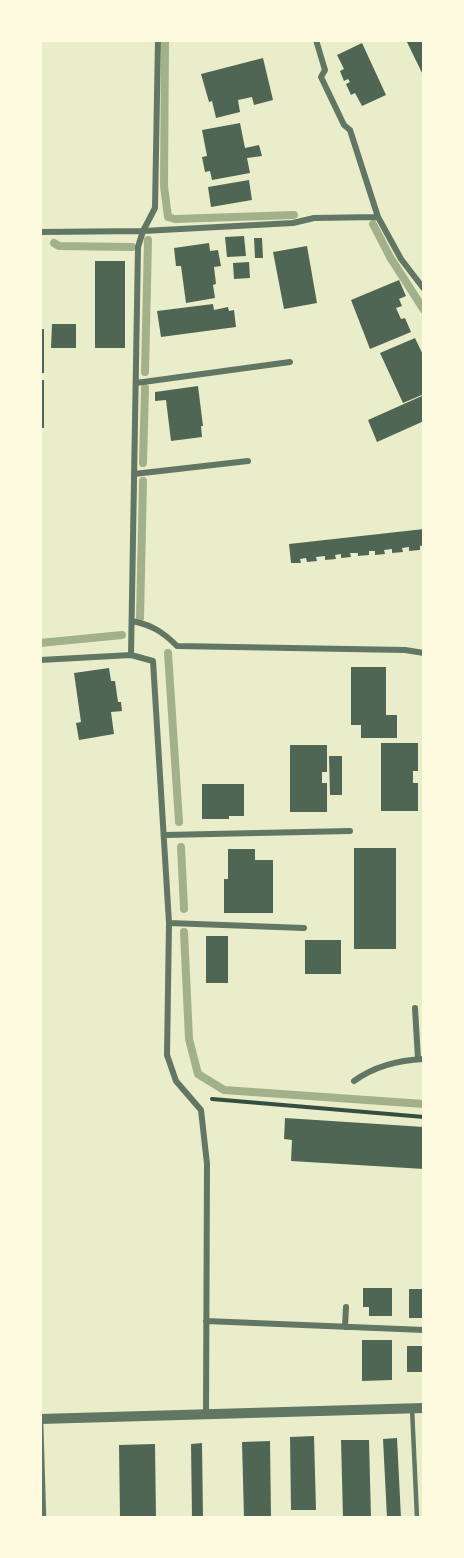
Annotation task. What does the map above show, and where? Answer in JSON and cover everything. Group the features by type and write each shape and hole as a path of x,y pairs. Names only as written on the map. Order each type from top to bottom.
{"street":[{"path":"132,655 138,247 143,231 155,208 158,40"},
{"path":"316,40 325,70 321,77 344,125 350,130 378,217 401,258 423,288"},
{"path":"40,232 143,231 293,223 314,218 378,217"},
{"path":"136,383 290,362"},
{"path":"135,474 248,461"},
{"path":"132,621 149,625 163,632 177,646 405,650 423,653"},
{"path":"40,660 132,655 153,661 169,923 167,1055 176,1081 201,1110 207,1164 206,1414"},
{"path":"165,835 350,831"},
{"path":"169,923 304,928"},
{"path":"354,1081 366,1072 388,1062 421,1059 416,1008"},
{"path":"345,1307 345,1327"},
{"path":"206,1321 423,1330"},
{"path":"41,1419 418,1408"}],"lane":[{"path":"417,1518 418,1408"},
{"path":"41,1419 44,1518"}],"path":[{"path":"188,1096 423,1117"}],"building":[{"path":"406,40 424,40 424,77"},
{"path":"362,43 386,95 362,106 355,93 351,95 346,84 350,82 348,79 344,81 340,71 344,69 337,55"},
{"path":"263,58 273,100 254,105 252,97 238,100 240,112 216,118 201,74"},
{"path":"240,123 245,148 259,145 262,156 247,158 250,173 212,180 210,171 205,172 202,157 207,156 202,130"},
{"path":"249,180 252,200 211,207 208,187"},
{"path":"244,236 246,256 227,257 225,237"},
{"path":"254,238 262,238 263,258 255,258"},
{"path":"209,243 210,251 218,250 221,266 214,267 215,298 186,303 181,266 176,266 174,248"},
{"path":"307,246 317,303 284,309 273,252"},
{"path":"95,261 125,261 125,348 95,348"},
{"path":"249,262 250,278 234,279 233,263"},
{"path":"399,280 406,296 399,299 402,306 396,308 401,319 405,318 411,332 370,349 351,300"},
{"path":"213,304 214,310 228,307 229,311 234,310 236,327 161,337 157,311"},
{"path":"52,324 76,324 76,348 51,348"},
{"path":"40,329 44,329 44,373 40,373"},
{"path":"415,338 424,357 424,394 403,403 380,353"},
{"path":"40,380 44,380 44,428 40,428"},
{"path":"198,386 203,426 201,426 202,437 171,441 166,400 155,401 155,392"},
{"path":"424,395 424,421 377,442 368,420"},
{"path":"424,529 424,545 420,546 420,550 409,551 409,547 402,548 403,552 392,553 392,549 384,550 385,554 375,555 375,551 369,551 369,555 358,556 358,553 350,553 351,557 341,558 341,554 335,555 336,559 325,560 325,556 316,557 317,561 307,562 306,558 300,559 301,563 291,563 289,544"},
{"path":"351,667 386,667 386,715 397,715 397,738 361,738 361,725 351,725"},
{"path":"109,668 111,681 115,681 118,702 121,702 122,711 111,712 114,734 79,740 76,723 81,722 74,673"},
{"path":"381,743 418,743 418,771 413,771 413,783 418,783 418,811 381,811"},
{"path":"290,745 327,745 327,772 322,772 322,783 327,783 327,812 290,812"},
{"path":"329,756 342,756 342,795 330,795"},
{"path":"202,784 244,784 244,816 229,816 229,819 202,819"},
{"path":"354,848 396,848 396,949 354,949"},
{"path":"228,849 255,849 255,860 273,860 273,913 224,913 224,879 228,879"},
{"path":"206,936 228,936 228,983 206,983"},
{"path":"305,940 341,940 341,974 305,974"},
{"path":"285,1118 424,1127 424,1169 291,1161 292,1140 284,1139"},
{"path":"363,1288 392,1288 392,1316 369,1316 369,1307 363,1307"},
{"path":"409,1289 424,1289 424,1318 409,1318"},
{"path":"362,1340 392,1340 392,1380 362,1381"},
{"path":"407,1346 424,1346 424,1372 407,1372"},
{"path":"314,1436 316,1510 291,1510 290,1437"},
{"path":"397,1438 401,1518 387,1518 383,1439"},
{"path":"341,1440 369,1440 371,1518 343,1518"},
{"path":"270,1441 271,1518 244,1518 242,1442"},
{"path":"202,1443 203,1518 192,1518 191,1444"},
{"path":"155,1444 156,1518 120,1518 119,1445"}],"waterway":[{"path":"165,40 164,186 168,217 175,219 294,215"},
{"path":"373,224 390,257 424,310"},
{"path":"145,372 148,240"},
{"path":"54,243 59,246 132,247"},
{"path":"143,463 145,388"},
{"path":"140,618 143,481"},
{"path":"40,643 122,635"},
{"path":"168,653 179,822"},
{"path":"181,847 184,909"},
{"path":"184,932 189,1039 198,1074 224,1090 424,1104"}]}
